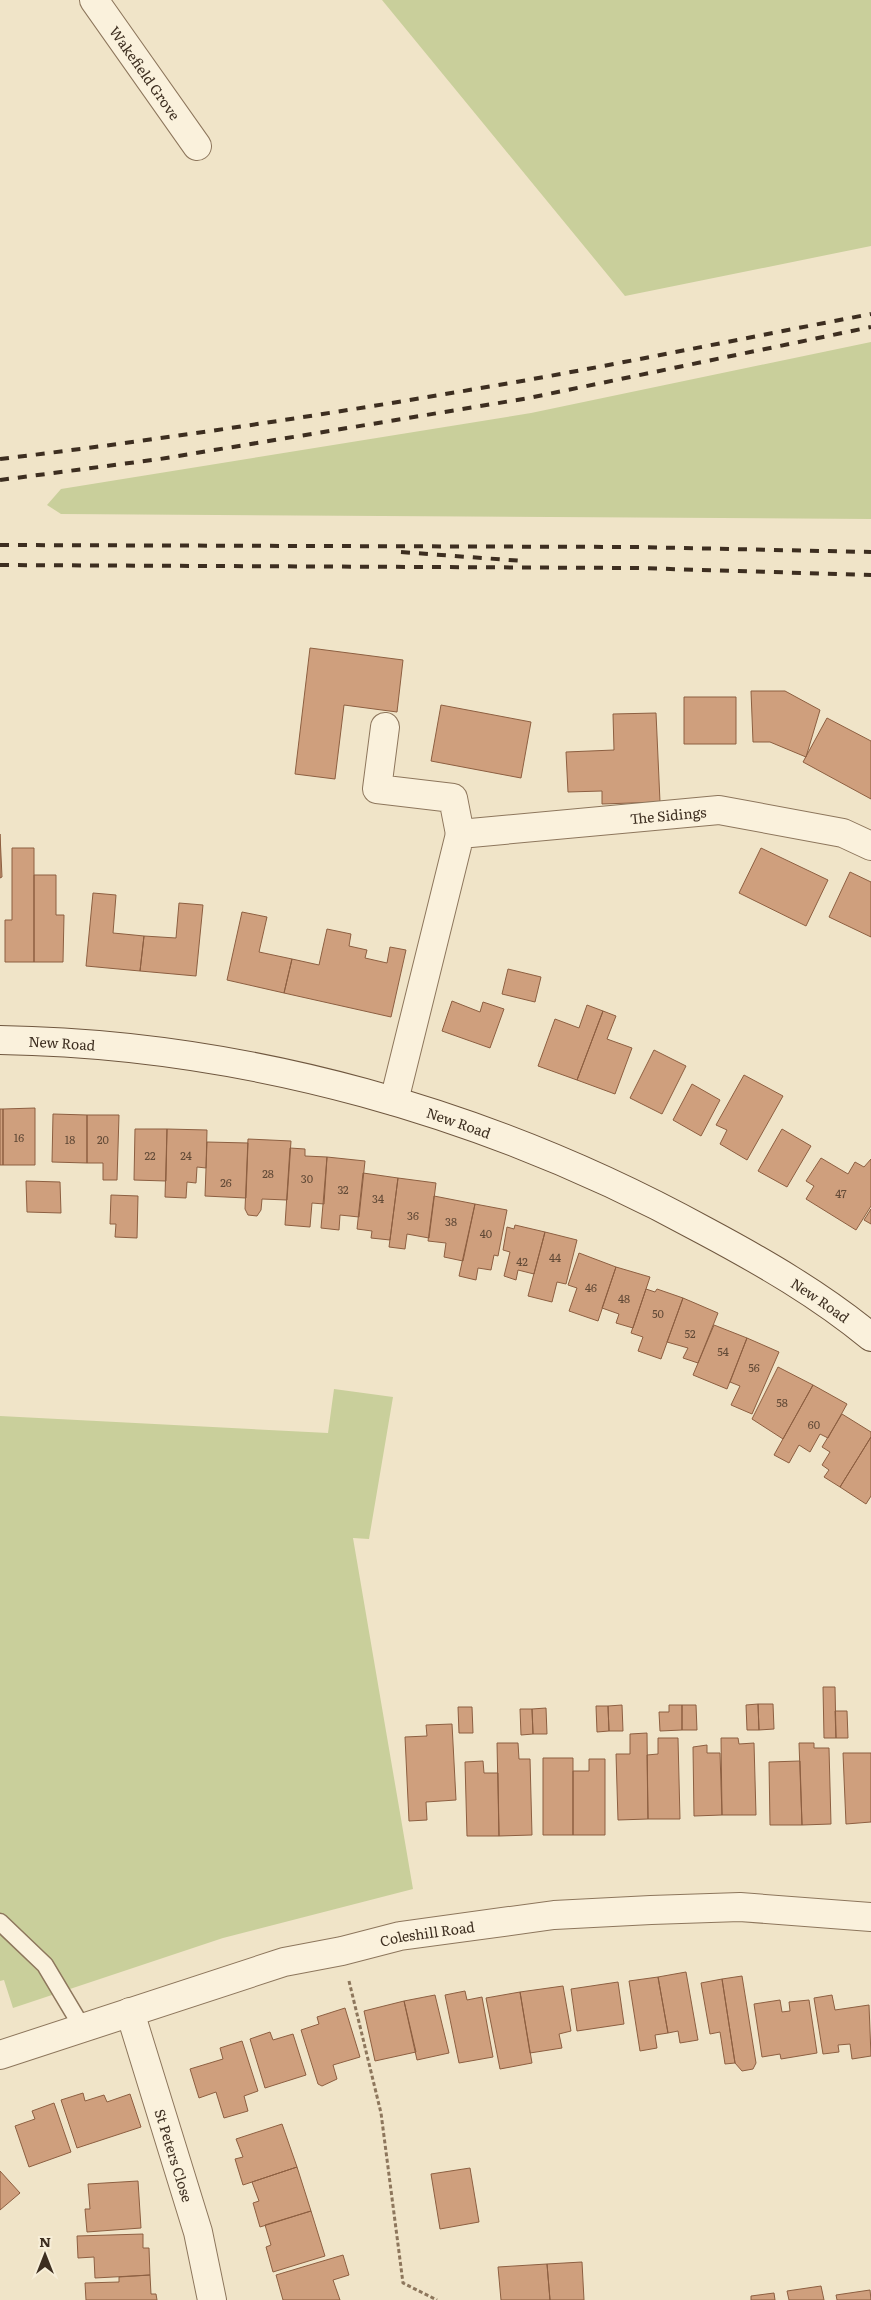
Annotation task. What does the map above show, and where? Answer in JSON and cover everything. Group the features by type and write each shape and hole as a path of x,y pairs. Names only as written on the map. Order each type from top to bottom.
{"street":[{"name":"Wakefield Grove","path":"94,0 197,146"},
{"path":"385,727 378,789 453,798 460,834 394,1101"},
{"name":"The Sidings","path":"460,834 719,810 843,833 871,846"},
{"name":"New Road","path":"0,1040 131,1050 235,1064 284,1072 394,1101 560,1159 674,1213 771,1267 846,1316 871,1337"},
{"name":"Coleshill Road","path":"0,2055 284,1962 342,1951 400,1936 554,1915 740,1907 871,1917"},
{"name":"St Peters Close","path":"130,2012 198,2232 212,2300"}],"lane":[{"path":"0,1922 45,1965 82,2028"}],"path":[{"path":"342,1951 381,2114 403,2283 438,2300"}],"green space":[{"path":"382,0 871,0 871,246 625,296"},
{"path":"871,342 871,519 61,514 47,505 61,489 531,413"},
{"path":"334,1389 393,1397 369,1539 353,1538 413,1889 223,1938 13,2008 4,1980 0,1981 0,1416 328,1433"}],"building":[{"path":"310,648 403,660 397,712 344,705 335,779 295,774"},
{"path":"751,691 785,691 820,710 806,757 770,742 753,742"},
{"path":"684,697 736,697 736,744 684,744"},
{"path":"441,705 531,722 521,778 431,761"},
{"path":"656,713 660,802 602,804 602,791 568,792 566,752 614,750 613,714"},
{"path":"827,718 871,741 871,799 803,762"},
{"path":"0,834 2,877 0,878"},
{"path":"12,848 34,848 34,962 5,962 5,920 12,920"},
{"path":"761,848 828,880 806,926 739,893"},
{"path":"850,872 871,882 871,937 829,917"},
{"path":"34,875 56,875 56,915 64,915 63,962 34,962"},
{"path":"93,893 116,895 113,933 144,936 140,971 86,966"},
{"path":"179,903 203,905 196,976 140,971 144,936 176,938"},
{"path":"242,912 267,917 259,952 292,959 284,993 227,980"},
{"path":"327,929 351,934 349,946 367,950 365,958 387,963 390,947 406,950 391,1017 284,993 292,959 319,965"},
{"path":"508,969 541,977 535,1002 502,994"},
{"path":"452,1001 480,1012 483,1002 504,1009 490,1048 442,1031"},
{"path":"587,1005 603,1011 577,1080 538,1066 555,1019 579,1028"},
{"path":"603,1011 616,1016 607,1039 632,1048 615,1094 577,1080"},
{"path":"654,1050 686,1066 662,1114 630,1098"},
{"path":"744,1075 783,1096 747,1160 720,1144 727,1130 716,1125"},
{"path":"692,1084 720,1100 701,1136 673,1120"},
{"path":"35,1108 35,1165 3,1165 3,1109"},
{"path":"0,1109 3,1109 3,1165 0,1165"},
{"path":"53,1114 87,1115 87,1163 52,1162"},
{"path":"87,1115 119,1115 117,1180 103,1180 103,1163 87,1163"},
{"path":"135,1129 167,1129 166,1181 134,1180"},
{"path":"167,1129 207,1130 206,1168 197,1167 196,1183 187,1182 186,1198 165,1197"},
{"path":"782,1129 811,1146 787,1187 758,1171"},
{"path":"248,1139 291,1141 287,1200 262,1199 261,1210 257,1216 248,1215 245,1209"},
{"path":"207,1142 248,1143 246,1198 205,1196"},
{"path":"290,1148 305,1149 305,1156 327,1157 324,1204 312,1203 310,1227 285,1225"},
{"path":"327,1157 365,1161 359,1217 340,1215 339,1230 321,1228"},
{"path":"821,1158 848,1174 855,1162 864,1167 871,1159 871,1206 856,1230 806,1199 814,1186 806,1181"},
{"path":"363,1173 398,1178 390,1240 371,1238 372,1231 357,1229"},
{"path":"398,1178 436,1183 429,1238 407,1234 405,1249 389,1247"},
{"path":"26,1181 60,1182 61,1213 27,1212"},
{"path":"111,1195 138,1196 137,1238 115,1237 116,1224 110,1224"},
{"path":"434,1196 475,1204 463,1261 444,1257 446,1243 428,1241"},
{"path":"475,1204 507,1210 498,1256 494,1255 491,1270 478,1268 476,1280 459,1276"},
{"path":"871,1209 871,1224 864,1220"},
{"path":"515,1225 545,1232 534,1274 518,1270 516,1280 504,1276 510,1252 503,1250 507,1227 514,1229"},
{"path":"545,1232 577,1240 566,1284 557,1282 552,1302 528,1296"},
{"path":"579,1253 616,1267 598,1321 569,1311 577,1288 568,1285"},
{"path":"616,1267 650,1277 633,1328 616,1323 619,1314 602,1308"},
{"path":"646,1289 655,1292 657,1289 683,1298 661,1359 638,1351 643,1337 631,1333"},
{"path":"683,1298 718,1313 698,1363 683,1358 688,1348 667,1342"},
{"path":"714,1325 747,1338 727,1389 693,1375"},
{"path":"747,1338 779,1352 752,1414 731,1405 740,1386 730,1382"},
{"path":"778,1367 813,1385 783,1439 752,1419"},
{"path":"813,1385 847,1404 828,1438 820,1434 810,1452 799,1445 789,1463 774,1455"},
{"path":"842,1414 871,1432 871,1437 840,1487 824,1477 829,1470 822,1465 830,1452 822,1447"},
{"path":"871,1437 871,1496 866,1504 840,1487"},
{"path":"823,1687 835,1687 836,1738 824,1738"},
{"path":"758,1704 759,1730 747,1730 746,1705"},
{"path":"758,1704 773,1704 774,1729 759,1730"},
{"path":"622,1705 623,1731 609,1731 608,1706"},
{"path":"669,1705 682,1705 682,1730 660,1731 659,1712 669,1712"},
{"path":"682,1705 696,1705 697,1730 682,1730"},
{"path":"596,1706 608,1706 609,1731 597,1732"},
{"path":"458,1707 472,1707 473,1733 459,1733"},
{"path":"546,1708 547,1734 533,1734 532,1709"},
{"path":"520,1709 532,1709 533,1734 521,1735"},
{"path":"835,1711 847,1711 848,1738 836,1738"},
{"path":"452,1724 456,1800 426,1802 427,1820 409,1821 405,1737 427,1736 426,1725"},
{"path":"647,1733 648,1819 618,1820 616,1754 630,1754 630,1734"},
{"path":"658,1738 678,1738 680,1819 648,1819 647,1755 658,1754"},
{"path":"721,1738 738,1738 739,1744 754,1743 756,1815 722,1815"},
{"path":"497,1743 518,1743 519,1759 530,1759 532,1835 499,1836"},
{"path":"799,1743 814,1743 814,1748 829,1748 831,1824 802,1825"},
{"path":"707,1745 707,1753 720,1753 722,1815 694,1816 693,1747"},
{"path":"843,1753 871,1753 871,1822 846,1824"},
{"path":"543,1758 573,1758 573,1835 543,1835"},
{"path":"589,1759 605,1759 605,1835 573,1835 573,1771 589,1771"},
{"path":"483,1761 484,1773 498,1773 499,1836 467,1836 465,1762"},
{"path":"800,1761 802,1825 770,1825 769,1762"},
{"path":"686,1972 698,2040 680,2043 678,2031 668,2033 658,1977"},
{"path":"742,1976 756,2063 753,2069 742,2071 735,2063 722,1979"},
{"path":"658,1977 668,2033 655,2035 657,2048 640,2051 629,1981"},
{"path":"722,1979 735,2063 725,2064 720,2032 710,2034 701,1983"},
{"path":"618,1982 624,2024 577,2031 571,1989"},
{"path":"563,1986 571,2031 559,2034 562,2048 530,2053 520,1992"},
{"path":"465,1991 467,2000 482,1997 493,2057 459,2063 445,1995"},
{"path":"520,1992 532,2063 500,2069 486,1998"},
{"path":"435,1995 449,2053 417,2060 404,2001"},
{"path":"832,1995 835,2010 869,2005 871,2056 852,2059 850,2044 838,2045 839,2052 823,2054 814,1998"},
{"path":"780,2000 782,2012 790,2011 789,2002 809,2000 817,2053 781,2059 780,2054 762,2057 754,2004"},
{"path":"404,2001 416,2052 375,2061 364,2011"},
{"path":"345,2008 360,2057 333,2065 337,2079 322,2086 318,2084 301,2030 319,2024 317,2017"},
{"path":"270,2032 273,2040 293,2034 306,2075 265,2088 250,2039"},
{"path":"242,2041 258,2091 244,2096 248,2111 224,2118 216,2092 199,2098 190,2069 223,2059 220,2048"},
{"path":"83,2093 85,2101 104,2095 107,2102 130,2094 141,2127 77,2148 61,2100"},
{"path":"54,2103 71,2152 29,2167 15,2126 35,2119 32,2111"},
{"path":"282,2124 297,2167 243,2185 235,2159 243,2157 236,2139"},
{"path":"297,2167 311,2211 260,2227 253,2203 259,2201 252,2182"},
{"path":"470,2168 479,2222 440,2229 431,2174"},
{"path":"0,2171 20,2193 0,2210"},
{"path":"138,2181 141,2228 87,2232 85,2209 90,2209 88,2184"},
{"path":"311,2211 325,2256 273,2272 266,2247 271,2245 265,2225"},
{"path":"143,2234 143,2248 149,2248 150,2275 95,2278 94,2257 78,2258 77,2236"},
{"path":"343,2255 349,2275 333,2280 340,2300 283,2300 276,2275"},
{"path":"582,2262 584,2300 550,2300 547,2264"},
{"path":"547,2264 550,2300 501,2300 498,2267"},
{"path":"150,2275 151,2294 156,2294 157,2300 86,2300 85,2283 119,2282 119,2277"},
{"path":"821,2286 824,2300 789,2300 787,2291"},
{"path":"870,2290 871,2300 837,2300 836,2295"},
{"path":"774,2293 775,2300 751,2300 751,2296"}],"railway":[{"path":"0,459 196,433 457,392 610,365 871,314"},
{"path":"0,480 160,459 529,398 871,327"},
{"path":"0,545 636,547 871,552"},
{"path":"401,552 523,561"},
{"path":"0,565 637,568 871,575"}]}
